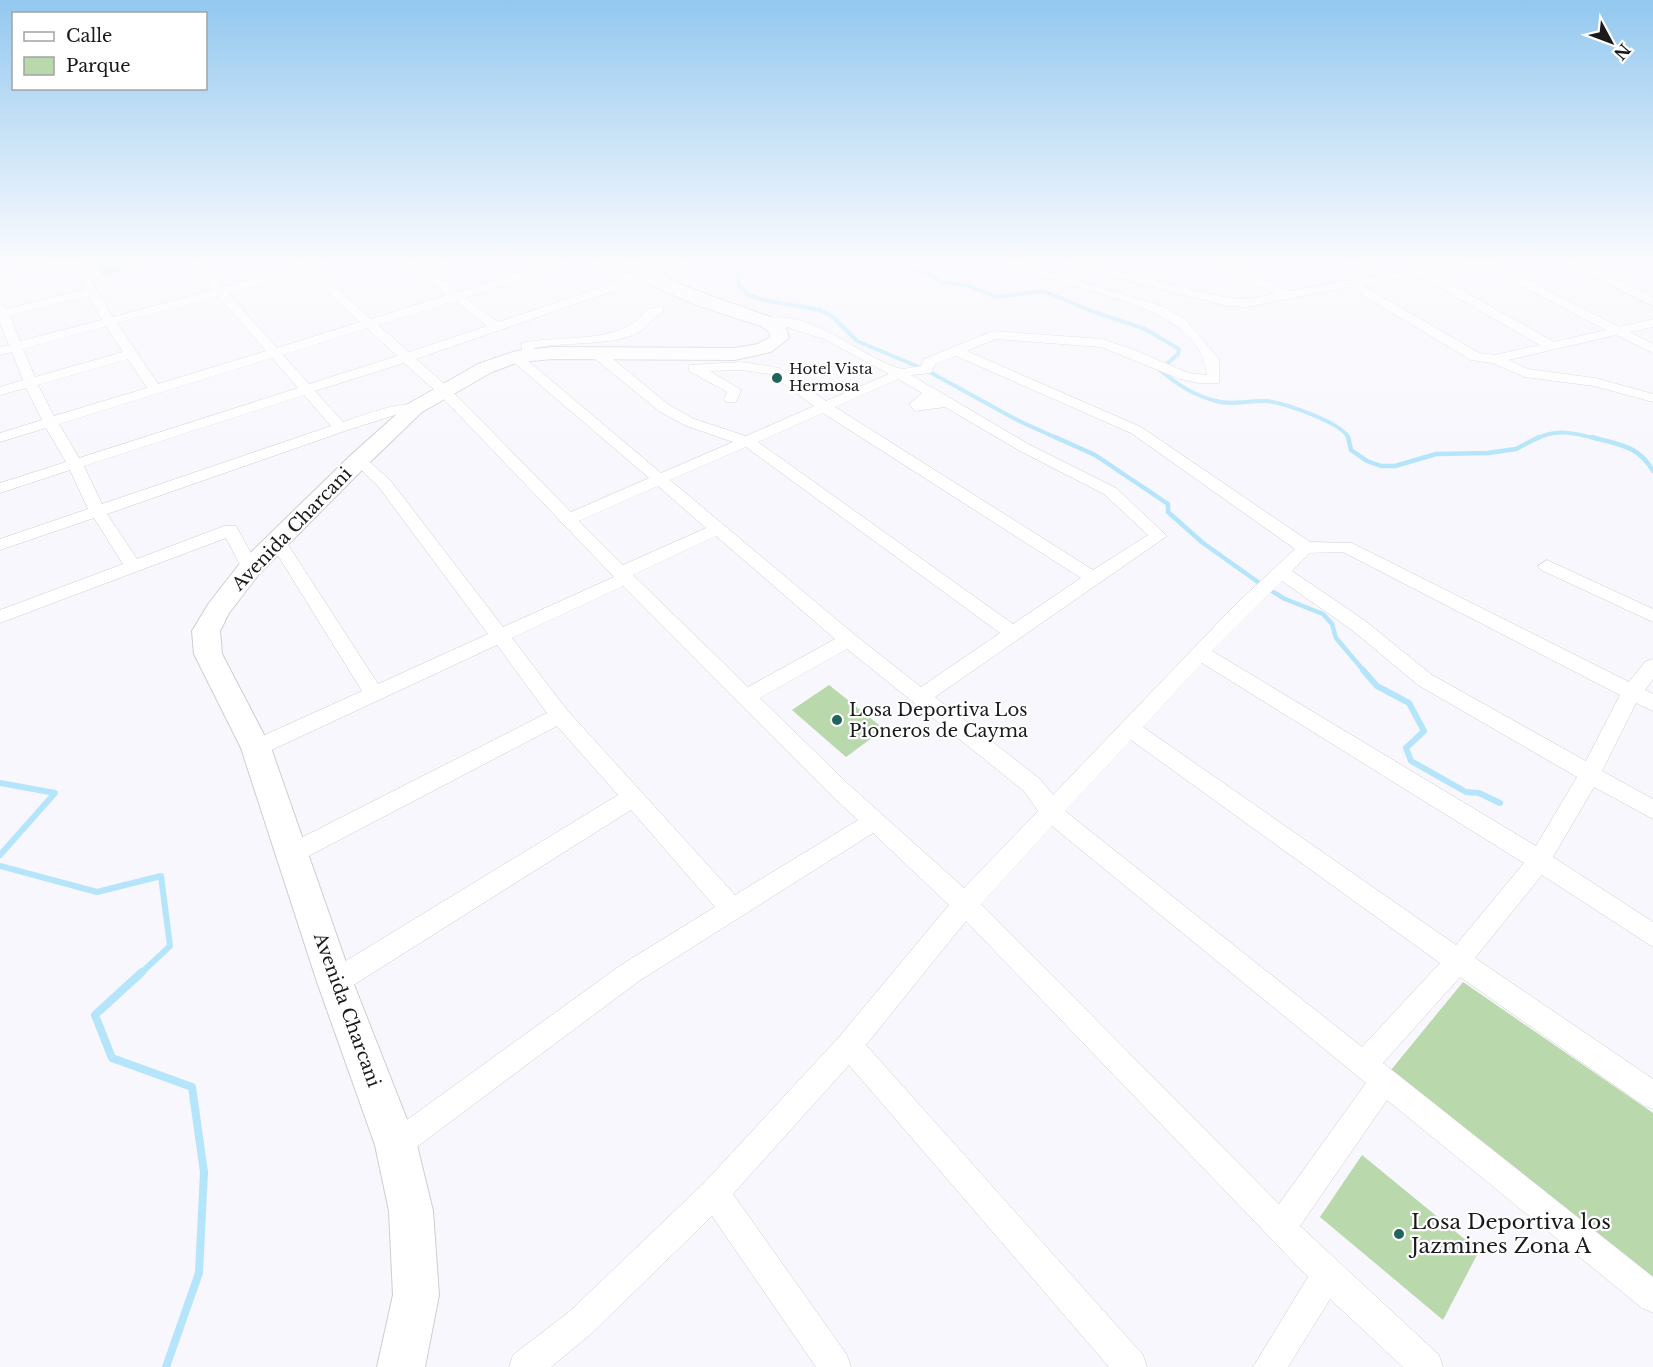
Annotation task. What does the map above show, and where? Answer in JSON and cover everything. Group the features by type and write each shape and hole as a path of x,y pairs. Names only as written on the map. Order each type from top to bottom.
{"main road":[{"name":"Avenida Charcani","path":"401,1367 416,1295 411,1211 396,1145 335,982 256,748 208,654 206,631 218,609 250,568 359,460 416,408 444,391 485,369 522,357 573,347 597,354 735,354 775,343 780,334 778,329 770,324"}],"street":[{"path":"3,324 8,349 30,382 75,464 98,512 133,566"},
{"path":"8,349 99,324"},
{"path":"111,324 155,390"},
{"path":"248,324 340,428"},
{"path":"0,438 373,324"},
{"path":"492,324 496,327"},
{"path":"0,488 505,324"},
{"path":"573,347 632,332 643,324"},
{"path":"791,324 829,336 1025,448 1110,491 1160,536 1091,577 1015,634 919,698"},
{"path":"569,519 749,442 899,374 927,370 929,362 993,335 1119,346 1182,377 1214,380 1212,359 1182,324"},
{"path":"1420,324 1476,357 1495,359 1525,373 1595,382 1653,398"},
{"path":"1512,324 1550,345"},
{"path":"1604,324 1653,349"},
{"path":"1495,359 1649,324"},
{"path":"369,325 444,391 623,575 746,697 874,821 965,904 1280,1228 1327,1275 1427,1367"},
{"path":"956,351 1084,405 1136,430 1306,548 1346,547 1653,703"},
{"path":"0,391 131,354"},
{"path":"597,354 664,408 690,422 749,442 1015,634"},
{"path":"680,354 683,360 695,368 735,390 731,399"},
{"path":"522,357 660,480 848,640 1032,785 1044,798 1050,812 1653,1297"},
{"path":"695,368 741,366 769,369 826,408 1091,577"},
{"path":"0,545 340,428 396,410 416,408"},
{"path":"359,460 384,483 498,637 560,715 733,910"},
{"path":"0,617 230,530 250,568"},
{"path":"256,748 498,637 718,530"},
{"path":"277,541 375,695"},
{"path":"538,1363 714,1193 849,1045 965,904 1202,654 1240,610 1306,548"},
{"path":"1547,566 1653,616"},
{"path":"1281,572 1345,615 1425,680 1653,810"},
{"path":"746,697 848,640"},
{"path":"1202,654 1384,767 1487,826 1653,936"},
{"path":"1280,1228 1374,1073 1458,961 1539,861 1590,774 1632,692 1653,666"},
{"path":"291,854 560,715"},
{"path":"1130,728 1458,961 1653,1095"},
{"path":"335,982 632,798"},
{"path":"396,1145 630,973 874,821"},
{"path":"849,1045 1131,1367"},
{"path":"714,1193 835,1367"},
{"path":"1269,1367 1327,1275"}],"green space":[{"name":"Losa Deportiva Los Pioneros de Cayma","path":"829,685 884,729 846,757 792,710"},
{"path":"1463,982 1653,1113 1653,1277 1391,1070"},
{"name":"Losa Deportiva los Jazmines Zona A","path":"1362,1155 1479,1251 1443,1320 1320,1217"}],"waterway":[{"path":"840,324 857,341 926,370 1019,421 1059,439"},
{"path":"1129,324 1145,329 1179,349 1178,354 1160,370 1186,389 1208,399 1222,402 1267,401 1286,406 1325,420 1345,433 1348,438"},
{"path":"1536,439 1559,433 1574,433 1597,439"},
{"path":"1055,437 1095,455 1168,504 1168,512 1203,543 1265,587 1285,599 1323,614 1332,624 1336,638 1364,671"},
{"path":"1348,438 1351,450 1367,461 1381,466 1395,466 1436,454 1488,453 1516,449 1539,437"},
{"path":"1592,437 1627,447 1641,456 1653,471"},
{"path":"1363,670 1377,686 1409,703 1424,731 1406,748 1411,761 1466,792 1479,793 1500,803"},
{"path":"0,783 55,793 0,855"},
{"path":"0,866 97,892 161,876 170,946 140,974"},
{"path":"142,972 95,1015 112,1058 192,1087 204,1172 199,1273 166,1367"}],"place":[{"name":"Hotel Vista Hermosa","path":"777,378"},
{"name":"Losa Deportiva Los Pioneros de Cayma","path":"837,720"},
{"name":"Losa Deportiva los Jazmines Zona A","path":"1399,1234"}]}
